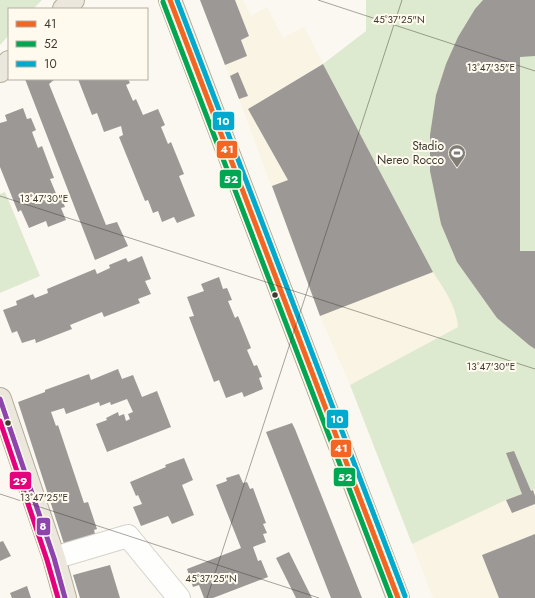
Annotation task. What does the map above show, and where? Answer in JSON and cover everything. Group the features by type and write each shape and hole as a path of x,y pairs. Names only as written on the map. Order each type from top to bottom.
{"main road":[{"path":"65,8 73,0"},
{"path":"170,0 398,598"},
{"path":"0,71 8,63"},
{"path":"0,399 54,558 65,598"}],"street":[{"path":"54,558 128,536 179,598"}],"shaded area":[{"path":"235,0 243,0 251,16 267,7 283,38 304,27 433,272 453,304 457,317 458,327 350,385 320,316 225,65 247,56 241,40 249,36"},
{"path":"535,489 535,598 433,598 412,544 506,500"}],"green space":[{"path":"0,0 42,0 34,8 8,8 8,36 0,45"},
{"name":"Stadio Nereo Rocco","path":"366,0 535,0 535,489 506,500 412,544 350,385 458,327 455,312 446,292 433,272 323,64 366,31"},
{"path":"5,192 40,276 0,293 0,194"}],"building":[{"path":"200,0 235,0 249,36 241,40 247,56 225,65"},
{"path":"483,0 535,0 535,56 520,57 520,251 535,251 535,349 497,318 457,262 441,224 430,171 430,135 436,95 446,64 458,37 475,9"},
{"path":"323,64 433,272 320,316 272,186 288,180 248,109"},
{"path":"238,72 248,96 239,99 230,76"},
{"path":"25,80 54,80 49,84 106,225 117,222 128,246 95,260"},
{"path":"78,80 128,80 130,83 126,85 133,101 136,99 143,115 158,109 165,125 161,127 168,144 171,142 184,174 179,176 195,216 177,223 174,217 162,222 158,211 153,213 148,200 145,201 119,137 123,135 121,126 104,132 97,113 92,115"},
{"path":"23,108 27,119 31,118 36,130 32,132 38,148 42,146 54,178 50,179 57,196 60,194 65,207 61,208 66,220 48,227 46,221 29,228 21,210 18,212 0,167 0,123 7,121 5,115"},
{"path":"142,256 151,279 145,281 151,294 138,299 140,303 104,317 102,312 70,325 72,329 36,343 35,339 22,343 17,331 12,333 3,310 17,305 16,301 33,294 35,298 48,293 47,289 95,269 97,274 110,268 109,265 126,258 128,262"},
{"path":"219,277 223,289 227,288 232,300 228,301 235,318 238,316 251,348 247,350 254,366 257,365 262,377 259,378 263,389 244,397 242,392 226,398 219,380 214,382 189,317 194,316 187,297 204,291 201,284"},
{"path":"118,369 122,379 133,375 142,397 157,391 171,427 107,452 96,424 107,420 106,418 118,412 119,416 124,414 126,421 130,419 128,414 133,412 127,399 111,405 110,402 100,406 99,402 66,414 64,408 51,412 56,426 58,425 84,503 88,502 97,529 94,530 96,537 65,547 18,402 45,392 45,390 89,374 91,380"},
{"path":"292,423 362,598 331,598 266,432"},
{"path":"514,451 531,491 533,490 535,504 512,513 506,500 522,494 506,453"},
{"path":"184,458 193,480 182,485 194,515 172,524 168,516 141,526 133,507 142,504 138,495 136,496 130,482 166,467 165,465"},
{"path":"239,474 243,483 247,482 250,489 253,488 266,523 263,524 267,533 263,534 266,542 253,547 258,561 261,560 268,577 213,598 204,598 199,585 193,587 187,569 241,548 216,485 227,481 226,478"},
{"path":"535,534 535,598 499,598 482,555"},
{"path":"3,541 11,556 0,561 0,542"},
{"path":"289,552 312,598 296,598 276,558"},
{"path":"110,565 120,598 80,598 73,575"},
{"path":"27,586 31,598 12,598 10,593"}],"transit line":[{"name":"41","path":"170,0 398,598"},
{"name":"10","path":"177,0 405,596"},
{"name":"52","path":"163,2 391,598"},
{"name":"8","path":"0,399 54,558 65,598"},
{"name":"29","path":"0,421 47,560 58,598"}],"place":[{"name":"Stadio Nereo Rocco","path":"457,168"}]}
